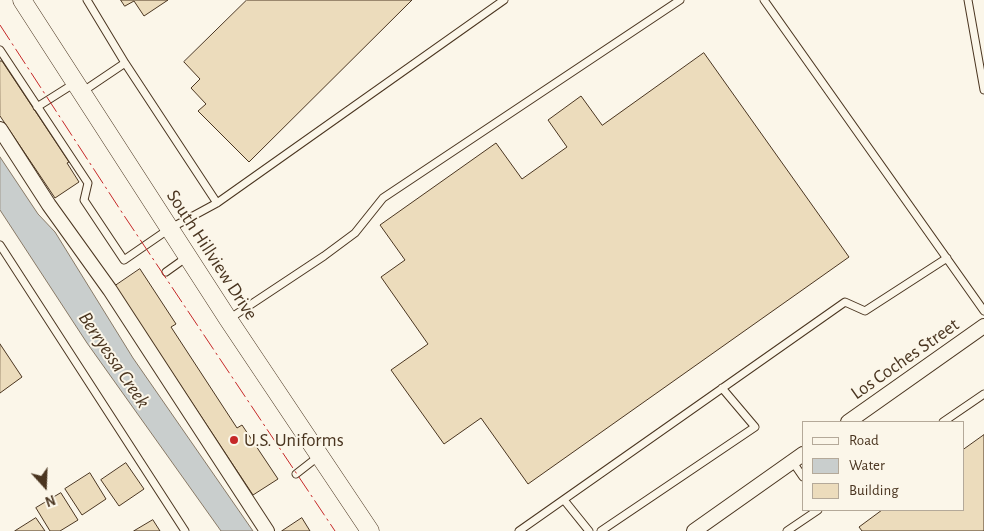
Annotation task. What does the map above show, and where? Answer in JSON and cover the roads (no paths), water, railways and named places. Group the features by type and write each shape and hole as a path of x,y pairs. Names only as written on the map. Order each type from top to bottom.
{"street":[{"name":"South Hillview Drive","path":"22,0 169,229 370,531"},
{"path":"0,129 49,205 110,290 267,531"},
{"name":"Los Coches Street","path":"849,421 984,326"},
{"path":"694,531 798,458"}],"lane":[{"path":"87,0 125,63 217,203"},
{"path":"0,50 88,183 84,200 124,260 169,229 217,203 504,0"},
{"path":"228,319 324,256 355,233 383,198 680,0"},
{"path":"764,0 984,311"},
{"path":"968,0 984,90"},
{"path":"37,107 125,63"},
{"path":"0,245 185,531"},
{"path":"166,272 188,257"},
{"path":"519,531 845,302 865,311 947,258"},
{"path":"601,531 755,427 722,388"},
{"path":"945,421 984,394"},
{"path":"296,474 320,456"},
{"path":"798,458 802,473"},
{"path":"564,500 589,531"},
{"path":"787,531 817,511"}],"water":[{"name":"Berryessa Creek","path":"0,157 38,214 55,232 133,358 253,531 221,531 87,343 0,210"}],"place":[{"name":"U.S. Uniforms","path":"234,440"}]}
